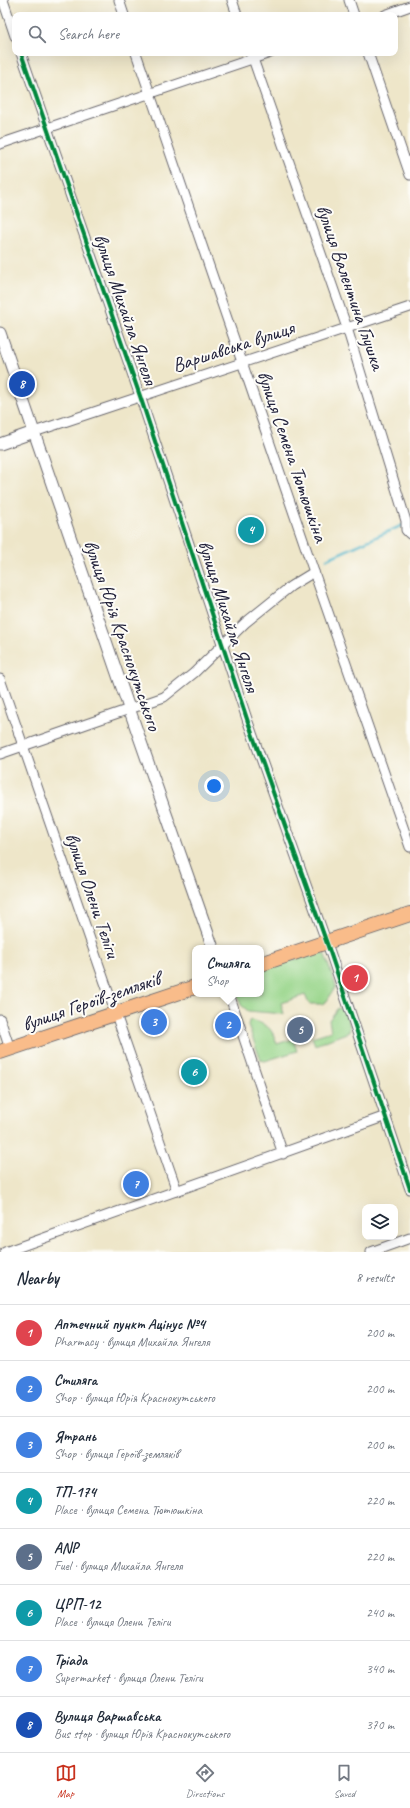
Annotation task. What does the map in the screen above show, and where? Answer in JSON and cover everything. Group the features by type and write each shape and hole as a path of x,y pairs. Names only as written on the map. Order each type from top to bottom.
{"main road":[{"path":"264,963 410,914"},
{"name":"вулиця Героїв-земляків","path":"5,1051 192,988"}],"street":[{"path":"2,0 12,28"},
{"path":"119,0 123,12"},
{"path":"232,0 236,12"},
{"path":"349,0 353,12"},
{"path":"393,12 410,6"},
{"name":"вулиця Михайла Янгеля","path":"22,56 140,396 248,722 326,942 410,1189"},
{"name":"вулиця Семена Тютюшкіна","path":"137,56 410,847"},
{"path":"0,144 150,94 252,56"},
{"name":"вулиця Валентина Глушка","path":"252,56 347,328 406,521 406,530 410,534"},
{"path":"369,56 410,175"},
{"name":"Варшавська вулиця","path":"0,444 410,307"},
{"name":"вулиця Юрія Краснокутського","path":"0,333 212,945"},
{"path":"0,754 164,697 194,673 245,623 291,586 314,572"},
{"name":"вулиця Олени Теліги","path":"0,680 177,1191"},
{"path":"230,997 283,1154"},
{"path":"0,1019 5,1051"},
{"path":"5,1252 386,1116"},
{"path":"371,1252 410,1238"}],"green space":[{"path":"316,952 323,953 336,986 327,1001 322,1004 309,1004 305,995 281,1003 284,1014 248,1011 241,1005 238,997 264,997 264,970"},
{"path":"338,1008 344,1009 350,1026 349,1032 315,1045 312,1037 331,1031 329,1020"},
{"path":"252,1020 269,1028 277,1044 293,1039 297,1051 265,1061 261,1060 248,1026 249,1021"}],"waterway":[{"path":"327,559 403,525"}],"cycle path":[{"path":"22,56 140,396 248,722 330,952 410,1189"}],"place":[{"name":"Вулиця Варшавська","path":"22,384"},
{"name":"ТП-174","path":"251,530"},
{"name":"Аптечний пункт Ацінус №4","path":"355,978"},
{"name":"Ятрань","path":"154,1022"},
{"name":"Стиляга","path":"228,1025"},
{"name":"ANP","path":"300,1030"},
{"name":"ЦРП-12","path":"194,1072"},
{"name":"Тріада","path":"136,1184"}]}
